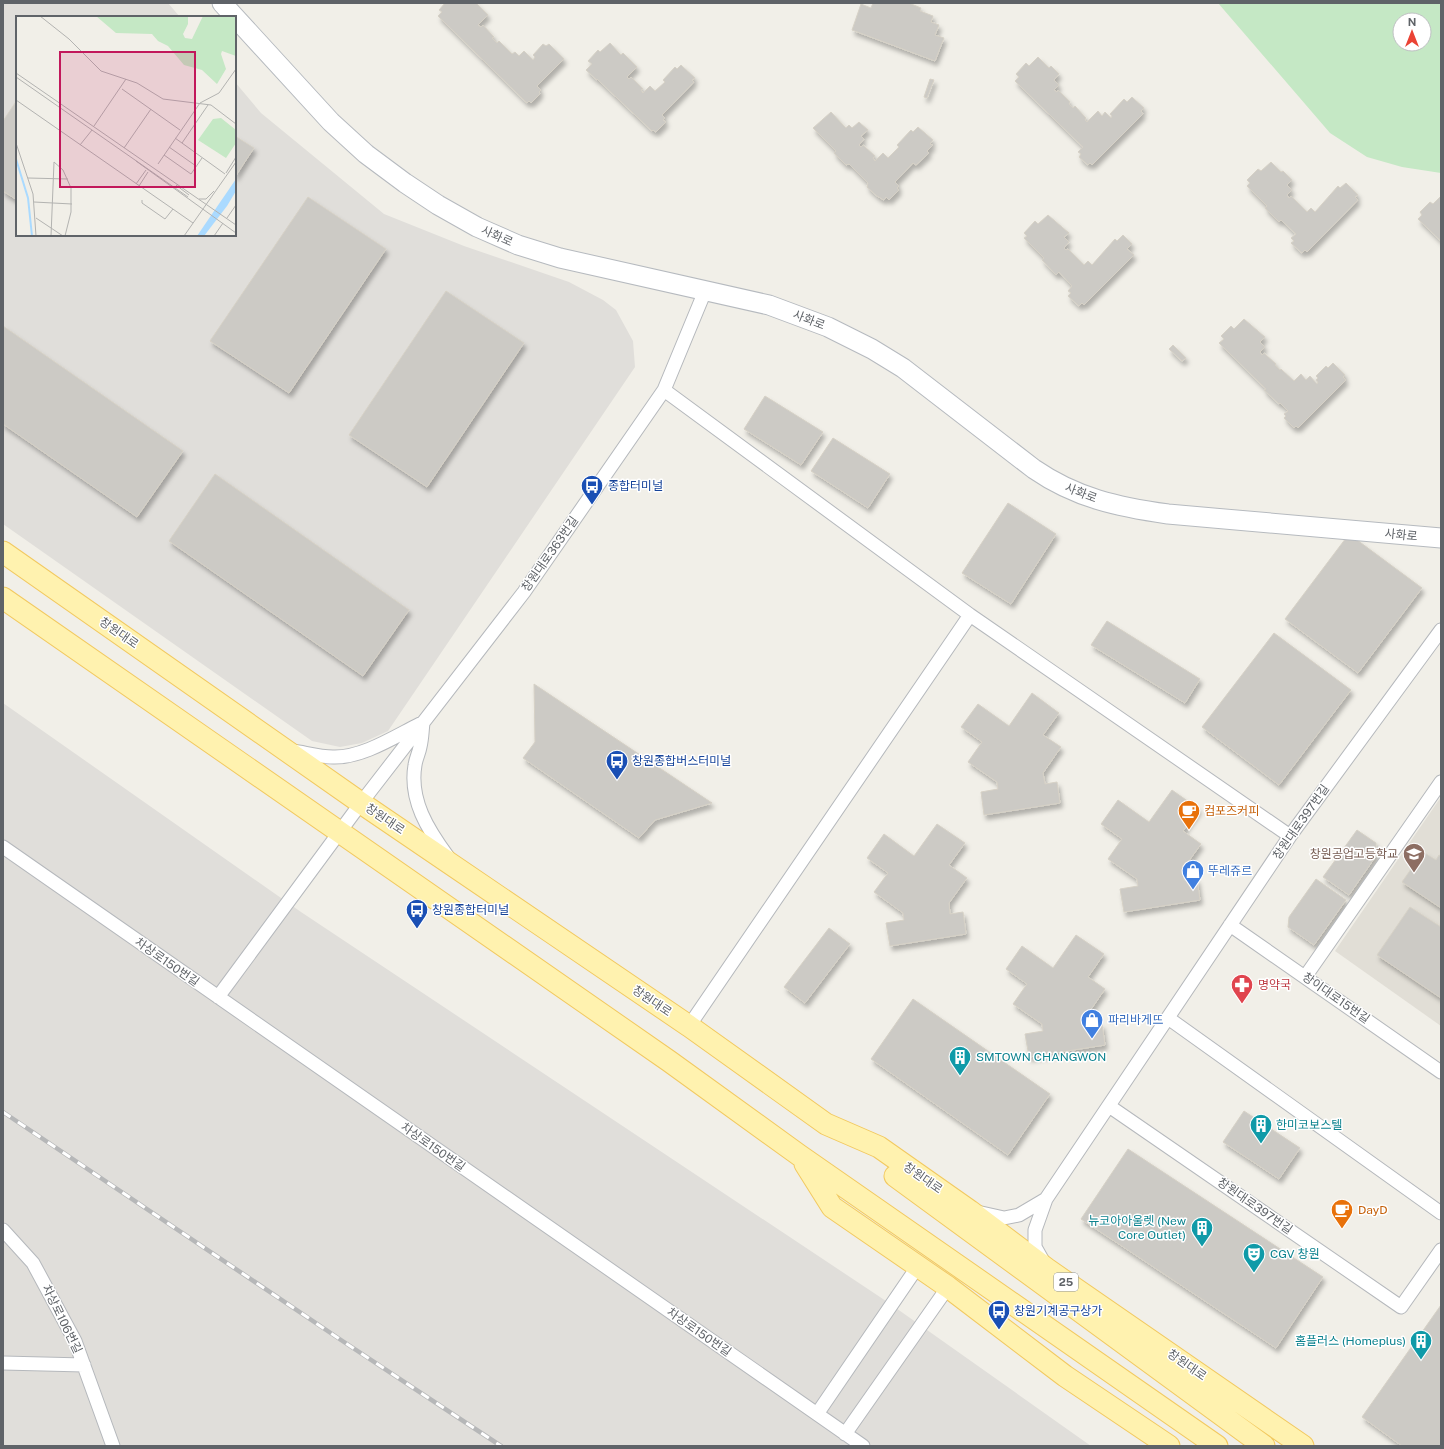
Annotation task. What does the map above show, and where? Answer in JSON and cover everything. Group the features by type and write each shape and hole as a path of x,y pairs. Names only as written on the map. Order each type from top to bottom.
{"main road":[{"name":"사화로","path":"222,3 234,16"},
{"name":"사화로","path":"236,18 331,122 366,154 438,205 477,227 518,245 560,258 769,305 828,328 872,349 903,368 1053,482 1089,497 1138,510 1168,514 1441,538"},
{"name":"창원대로","path":"3,552 361,803 689,1026 826,1124 879,1147 970,1211 1047,1269 1303,1446"},
{"path":"3,598 669,1061 799,1155 1217,1446"},
{"path":"826,1124 1264,1446"},
{"path":"799,1155 832,1207 948,1287 1065,1376 1169,1446"}],"street":[{"name":"창원대로363번길","path":"218,997 361,803 524,592 664,390 705,291"},
{"path":"664,390 970,614 1290,836"},
{"path":"689,1026 970,614"},
{"name":"창원대로397번길","path":"1046,1199 1290,836 1441,630"},
{"name":"창원대로363번길","path":"284,749 334,758 359,753 423,723"},
{"path":"423,723 420,747 415,765 414,780 416,798 421,814 431,833 456,868"},
{"path":"1305,978 1441,782"},
{"name":"차상로150번길","path":"3,847 863,1446"},
{"name":"창이대로15번길","path":"1230,925 1441,1072"},
{"path":"1168,1018 1441,1213"},
{"name":"창원대로397번길","path":"1109,1106 1401,1307 1441,1250"},
{"path":"970,1211 1004,1218 1019,1214 1046,1199"},
{"path":"1046,1199 1035,1230 1035,1247 1047,1269"},
{"name":"차상로106번길","path":"3,1230 33,1263 75,1341 84,1365 3,1363"},
{"path":"817,1414 918,1266"},
{"path":"845,1434 948,1287"},
{"path":"84,1365 113,1446"}],"shaded area":[{"path":"3,3 168,3 179,16 16,16 16,236 236,236 236,83 261,113 384,214 464,246 569,282 603,300 616,310 633,341 635,367 388,731 362,743 340,747 312,741 3,524"},
{"path":"3,703 301,912 886,1301 1091,1446 3,1446"},
{"name":"창원공업고등학교","path":"1441,797 1441,1026 1335,951"}],"green space":[{"path":"1218,3 1441,3 1441,173 1402,167 1367,157 1330,133"}],"building":[{"path":"445,3 476,3 488,15 478,25 481,27 483,25 494,37 492,38 497,43 499,41 512,54 515,52 519,56 524,51 533,60 535,57 533,55 543,44 546,46 549,44 564,59 537,86 541,90 539,92 540,94 531,103 529,101 527,103 438,16 442,12 439,10"},
{"path":"873,3 909,3 921,8 920,11 933,16 931,22 939,25 935,35 944,38 935,61 852,30 861,4 871,8"},
{"path":"610,43 621,55 623,53 637,67 627,77 629,79 631,77 643,89 641,90 643,93 650,86 655,91 665,82 663,80 675,67 677,69 681,65 695,78 692,80 694,82 662,115 665,118 663,120 666,122 656,132 653,130 652,131 586,70 592,64 588,61 598,50 600,52"},
{"path":"1038,57 1049,68 1051,66 1059,74 1054,80 1059,85 1054,90 1057,92 1058,90 1070,102 1069,104 1073,108 1075,106 1086,118 1085,120 1087,122 1098,111 1102,116 1105,112 1111,118 1112,116 1110,114 1124,99 1127,102 1132,97 1144,108 1141,111 1143,114 1092,165 1090,163 1088,165 1079,157 1081,154 1078,152 1083,147 1015,81 1019,77 1016,74 1026,63 1029,66"},
{"path":"930,79 934,80 927,98 924,97"},
{"path":"16,102 16,199 3,191 3,121"},
{"path":"831,112 846,128 849,125 852,128 859,122 868,130 861,136 864,139 859,145 861,147 863,145 875,156 873,158 875,161 883,153 888,158 899,147 897,145 911,130 913,132 918,127 933,140 930,144 933,145 927,151 929,153 916,165 913,163 895,182 899,186 897,188 899,190 889,200 886,197 884,200 867,187 868,183 849,164 846,165 834,153 836,151 813,128"},
{"path":"236,137 254,148 236,175"},
{"path":"1271,162 1292,180 1287,185 1292,190 1287,195 1289,198 1291,196 1307,212 1311,208 1315,212 1338,186 1340,188 1346,183 1358,195 1355,197 1358,200 1307,252 1305,250 1302,253 1291,243 1294,241 1291,238 1296,234 1281,220 1279,222 1265,208 1267,206 1247,186 1250,183 1247,180 1258,169 1261,171"},
{"path":"1441,196 1441,241 1418,219 1422,215 1420,212 1430,202 1433,204"},
{"path":"308,197 386,249 289,393 210,341"},
{"path":"1048,215 1069,233 1064,237 1069,242 1064,248 1066,250 1068,249 1084,265 1088,261 1092,265 1115,239 1117,241 1123,235 1132,244 1127,249 1134,255 1084,305 1082,303 1079,306 1068,296 1071,293 1068,291 1072,286 1059,272 1056,275 1042,260 1044,258 1024,238 1027,236 1024,233 1035,221 1038,224"},
{"path":"446,291 524,343 427,487 349,435"},
{"path":"1244,319 1265,337 1260,342 1265,347 1260,352 1262,355 1264,353 1280,370 1281,369 1294,381 1301,374 1306,380 1310,376 1317,384 1318,382 1316,380 1318,378 1316,376 1326,366 1328,368 1333,363 1345,375 1343,377 1346,380 1298,428 1296,426 1294,428 1284,418 1286,416 1284,414 1288,411 1264,390 1266,389 1219,343 1224,339 1221,336 1231,326 1234,329"},
{"path":"3,326 183,451 137,517 3,424"},
{"path":"1173,345 1186,358 1182,361 1169,349"},
{"path":"765,396 823,432 801,465 744,429"},
{"path":"833,438 890,474 868,508 811,471"},
{"path":"215,474 409,610 363,676 169,541"},
{"path":"1008,503 1056,534 1011,604 962,573"},
{"path":"1349,534 1422,588 1358,673 1285,619"},
{"path":"1107,621 1200,679 1185,703 1091,645"},
{"path":"1274,633 1351,690 1279,785 1202,727"},
{"name":"창원종합버스터미널","path":"534,684 712,803 655,820 639,838 523,758 535,742"},
{"path":"1032,693 1059,713 1043,735 1061,747 1043,773 1045,784 1057,782 1060,803 984,815 981,792 998,789 997,782 968,762 982,742 961,727 978,704 1009,726"},
{"path":"1172,790 1199,809 1183,831 1201,844 1183,869 1184,880 1197,879 1200,900 1124,912 1120,889 1138,886 1137,879 1108,859 1122,839 1101,824 1118,800 1149,822"},
{"path":"937,824 965,843 949,865 967,878 949,903 950,914 963,912 966,934 890,946 886,923 904,920 903,913 874,892 888,873 867,858 884,834 914,856"},
{"path":"1357,830 1376,843 1376,856 1349,895 1323,877"},
{"path":"1423,852 1436,860 1439,855 1441,856 1441,908 1402,882"},
{"path":"1316,879 1346,900 1314,945 1288,927 1289,917"},
{"path":"1410,907 1441,927 1441,998 1377,955"},
{"path":"829,928 850,944 805,1003 784,987"},
{"path":"1076,935 1104,954 1088,977 1105,989 1087,1015 1089,1026 1102,1024 1105,1045 1029,1057 1025,1034 1043,1031 1042,1024 1013,1004 1027,984 1006,969 1022,946 1053,968"},
{"name":"SMTOWN CHANGWON","path":"913,999 1050,1094 1008,1155 871,1059"},
{"name":"한미코보스텔","path":"1244,1111 1300,1148 1279,1179 1223,1142"},
{"name":"뉴코아아울렛 (New Core Outlet)","path":"1128,1149 1323,1277 1276,1348 1081,1219"},
{"name":"홈플러스 (Homeplus)","path":"1441,1305 1441,1446 1402,1446 1362,1417"}],"railway":[{"path":"3,1112 501,1446"}],"place":[{"name":"종합터미널","path":"592,506"},
{"name":"창원종합버스터미널","path":"617,780"},
{"name":"컴포즈커피","path":"1189,830"},
{"name":"창원공업고등학교","path":"1414,874"},
{"name":"뚜레쥬르","path":"1193,890"},
{"name":"창원종합터미널","path":"417,930"},
{"name":"명약국","path":"1242,1004"},
{"name":"파리바게뜨","path":"1092,1040"},
{"name":"SMTOWN CHANGWON","path":"960,1076"},
{"name":"한미코보스텔","path":"1261,1144"},
{"name":"DayD","path":"1342,1230"},
{"name":"뉴코아아울렛 (New Core Outlet)","path":"1202,1248"},
{"name":"CGV 창원","path":"1254,1274"},
{"name":"창원기계공구상가","path":"999,1330"},
{"name":"홈플러스 (Homeplus)","path":"1421,1360"}]}
